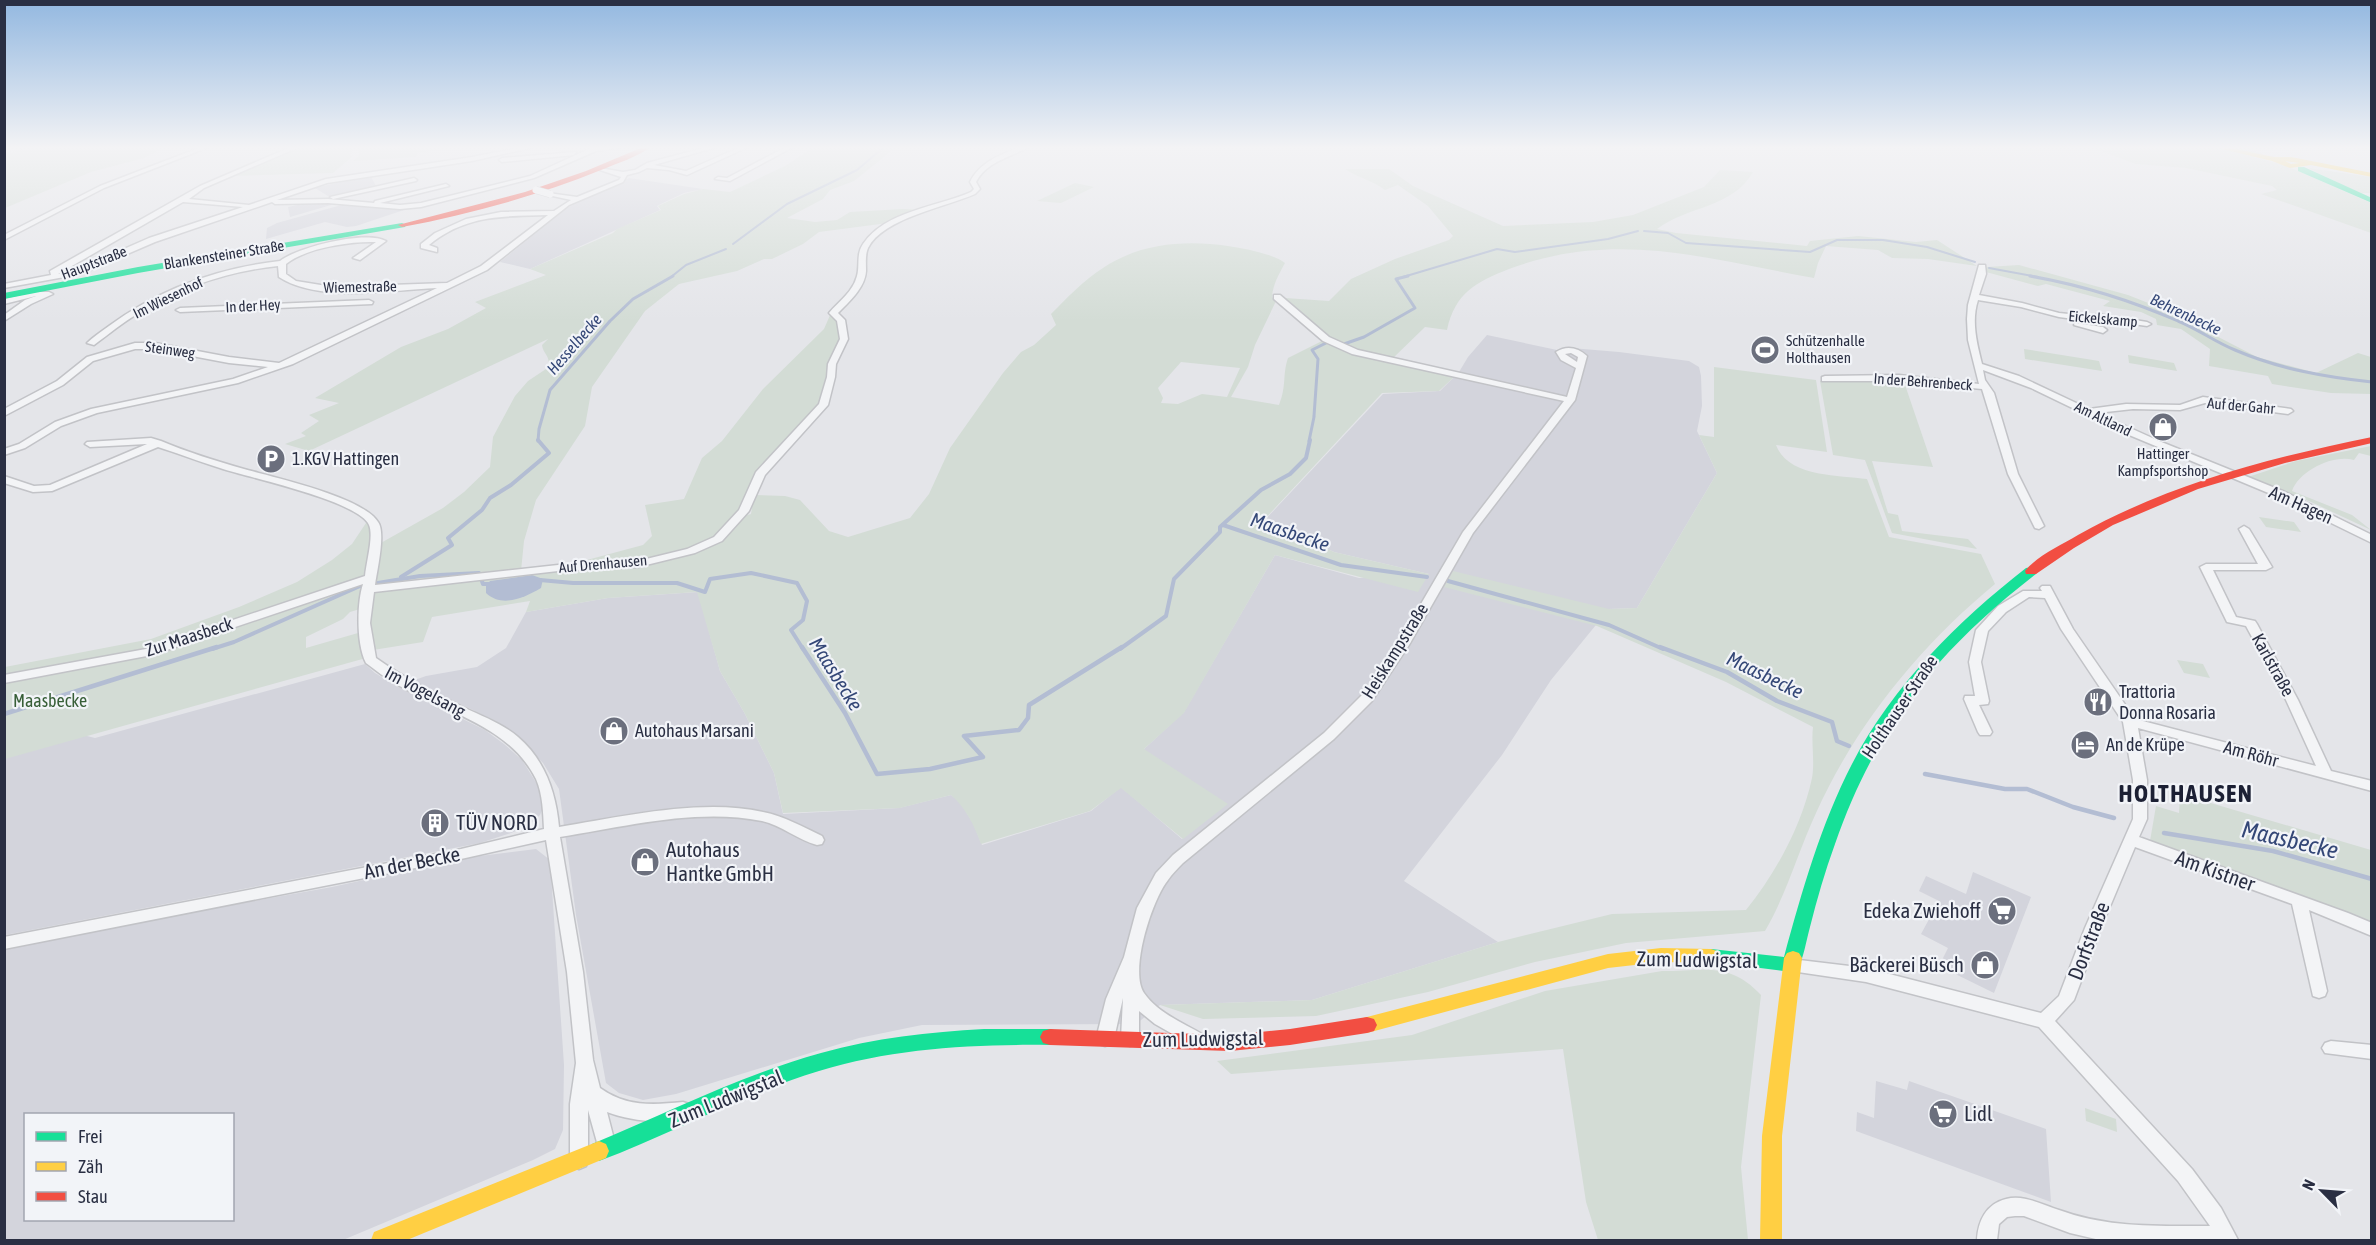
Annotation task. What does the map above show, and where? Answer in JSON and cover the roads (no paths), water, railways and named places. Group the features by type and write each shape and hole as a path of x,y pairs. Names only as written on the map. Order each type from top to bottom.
{"street":[{"path":"4,238 65,205"},
{"path":"129,250 112,253 69,271 53,273 175,205"},
{"name":"Hauptstraße","path":"4,286 71,274 129,250 253,205"},
{"path":"380,205 400,207 420,205"},
{"name":"Blankensteiner Straße","path":"4,296 100,276 450,216 494,205"},
{"path":"4,452 17,448 58,424 94,411 235,381 282,366 492,263 566,205"},
{"name":"Auf Drenhausen","path":"368,584 484,577 558,568 638,564 691,551 718,539 744,511 760,474 823,405 831,377 832,364 843,339 841,320 833,313 845,302 861,276 862,256 866,245 892,224 941,205"},
{"path":"434,250 424,246 437,233 463,220 490,216 554,213"},
{"name":"Wiemestraße","path":"357,258 382,241 361,240 298,253 288,257 282,265 283,277 294,284 316,288 449,285"},
{"name":"Im Wiesenhof","path":"91,343 144,307 201,281 243,267 282,265"},
{"name":"In der Behrenbeck","path":"1982,267 1982,274 1974,297 1972,340 1978,366 1995,409 2013,474 2039,526"},
{"path":"326,303 343,289"},
{"path":"4,302 41,293 49,294 28,302 4,319"},
{"path":"1277,297 1326,339 1355,352 1569,400"},
{"name":"Eickelskamp","path":"1974,297 2012,302 2059,315 2089,320 2098,316 2147,324"},
{"name":"In der Hey","path":"180,310 369,302"},
{"name":"Eickelskamp","path":"2059,315 2060,322 2103,330"},
{"name":"Steinweg","path":"4,412 60,383 90,358 135,346 155,345 227,360 282,366"},
{"name":"Am Altland","path":"1978,366 2032,384 2088,412 2228,473"},
{"name":"Heiskampstraße","path":"1105,1039 1114,999 1132,957 1145,908 1161,877 1178,859 1329,736 1367,698 1403,645 1468,532 1569,400 1581,367"},
{"name":"In der Behrenbeck","path":"1825,379 1899,378 1985,387"},
{"name":"Auf der Gahr","path":"2088,412 2139,406 2185,407 2198,404 2203,400 2288,411"},
{"name":"Im Vogelsang","path":"90,444 142,440 158,443 240,471 303,488 366,515 374,523 376,533 364,623 370,660 400,681 491,726 513,740 543,780 550,804 552,833 575,972 584,1060 607,1147"},
{"name":"Holthauser Straße","path":"1771,1240 1771,1138 1791,965 1830,833 1843,802 1871,743 1938,651 1992,599 2054,553 2104,524 2168,495 2228,473 2279,459 2372,440"},
{"path":"4,479 33,489 52,488 158,443"},
{"name":"Am Hagen","path":"2228,473 2311,509 2372,540"},
{"name":"Karlstraße","path":"2244,529 2266,567 2205,567 2231,619 2250,624 2292,700 2326,774"},
{"name":"Zur Maasbeck","path":"4,679 148,652 368,584"},
{"name":"Dorfstraße","path":"1985,732 1970,699 1983,701 1975,662 1982,630 2002,609 2027,593 2048,592 2079,647 2130,722 2140,780 2140,819 2093,928 2066,1000 2044,1021"},
{"name":"Am Röhr","path":"2130,722 2372,786"},
{"name":"An der Becke","path":"4,943 461,854 552,833 668,815 728,812 772,819 817,840"},
{"name":"Am Kistner","path":"2131,840 2328,910 2372,930"},
{"path":"2299,900 2319,991"},
{"name":"Zum Ludwigstal","path":"382,1240 790,1072 850,1055 899,1045 952,1039 1130,1039 1228,1043 1328,1032 1415,1013 1585,965 1673,955 1736,956 1866,975 2044,1021"},
{"name":"Heiskampstraße","path":"1130,1039 1132,957"},
{"path":"1133,988 1148,1010 1202,1042"},
{"path":"2044,1021 2185,1175 2214,1215 2227,1238"},
{"path":"2331,1048 2372,1053"},
{"name":"Im Vogelsang","path":"579,1160 579,1104 584,1060"},
{"path":"593,1093 609,1104 631,1112 649,1113 702,1107"},
{"path":"1987,1240 1987,1226 1994,1215 1999,1210 2014,1206 2024,1207 2087,1235 2227,1238"}],"water":[{"path":"532,575 543,579 541,588 520,598 499,600 486,593 486,586 490,581"}],"waterway":[{"name":"Hesselbecke","path":"733,244 786,205"},
{"name":"Behrenbecke","path":"1403,277 1497,249 1515,252 1608,239 1638,231"},
{"name":"Behrenbecke","path":"1644,231 1668,233 1686,243 1810,252 1837,240 1883,240 1927,247 1975,262"},
{"name":"Hesselbecke","path":"671,277 686,265 726,249"},
{"name":"Behrenbecke","path":"1989,268 2038,277"},
{"name":"Hesselbecke","path":"538,440 550,390 610,321 633,299 673,276"},
{"name":"Behrenbecke","path":"1344,344 1364,337 1415,308 1396,279 1408,276"},
{"name":"Behrenbecke","path":"2030,276 2087,289 2142,306 2185,324 2228,347 2268,362 2320,375 2372,382"},
{"name":"Behrenbecke","path":"1314,416 1318,359 1312,350 1326,343"},
{"name":"Behrenbecke","path":"1309,441 1314,417"},
{"name":"Hesselbecke","path":"401,577 452,545 448,538 482,510 490,498 511,485 549,453 538,440"},
{"name":"Maasbecke","path":"1120,649 1166,616 1174,579 1220,532 1220,527 1261,490 1290,474 1306,458 1310,440"},
{"name":"Maasbecke","path":"1223,525 1341,565 1427,577"},
{"name":"Maasbecke","path":"212,649 234,642 360,586 420,576 479,573 483,584 490,584"},
{"name":"Maasbecke","path":"540,580 573,583 677,583 705,592 710,579 751,573 797,583 807,601 803,620 791,630 803,649"},
{"name":"Maasbecke","path":"1448,581 1609,625 1663,649"},
{"name":"Maasbecke","path":"4,714 217,647"},
{"name":"Maasbecke","path":"802,647 845,713 877,774 930,769 983,757 964,736 1019,730 1028,718 1029,705 1122,647"},
{"name":"Maasbecke","path":"1660,647 1727,672 1777,701 1832,722 1837,741 1849,746"},
{"name":"Maasbecke","path":"1925,774 2005,789 2027,789 2073,807 2114,818"},
{"name":"Maasbecke","path":"2164,833 2273,851 2372,879"}],"place":[{"name":"Schützenhalle Holthausen","path":"1765,350"},
{"name":"Hattinger Kampfsportshop","path":"2163,427"},
{"name":"1.KGV Hattingen","path":"271,459"},
{"name":"Trattoria Donna Rosaria","path":"2098,702"},
{"name":"Autohaus Marsani","path":"614,731"},
{"name":"An de Krüpe","path":"2085,745"},
{"name":"TÜV NORD","path":"435,823"},
{"name":"Autohaus Hantke GmbH","path":"645,862"},
{"name":"Edeka Zwiehoff","path":"2002,911"},
{"name":"Bäckerei Büsch","path":"1985,965"},
{"name":"Lidl","path":"1943,1114"}],"district":[{"name":"HOLTHAUSEN","path":"2186,794"}]}
